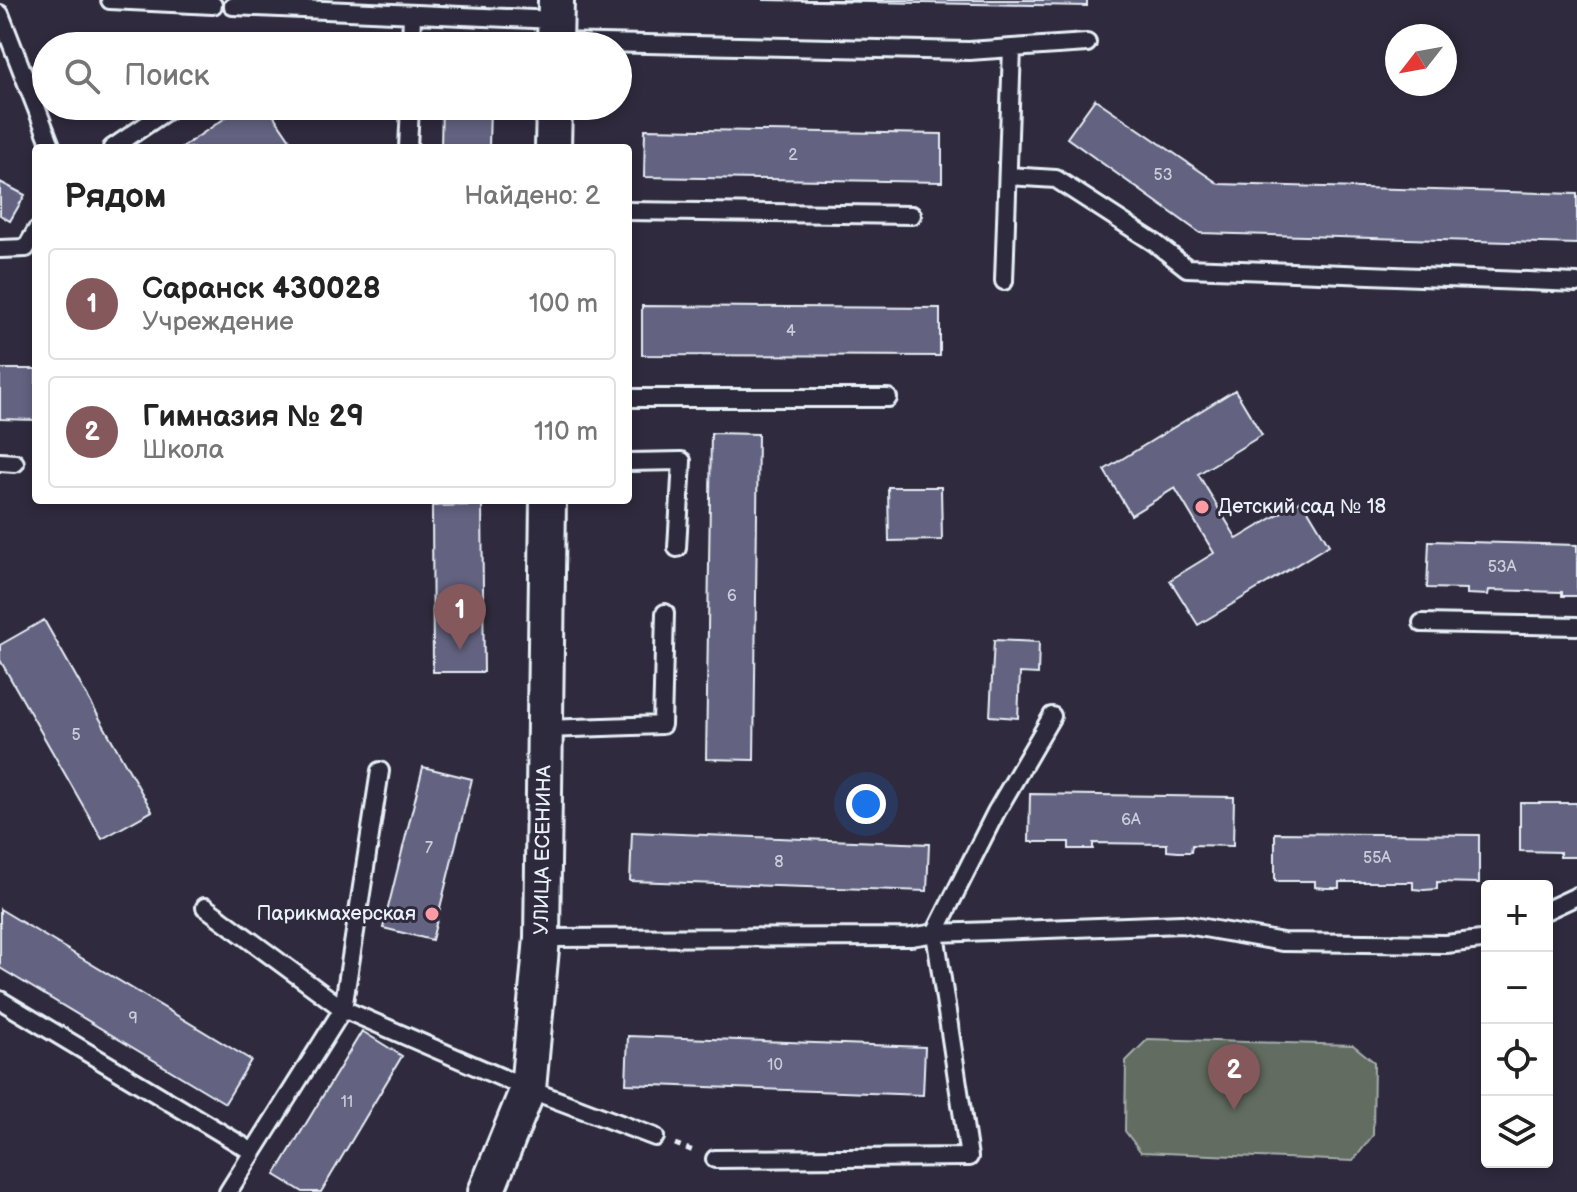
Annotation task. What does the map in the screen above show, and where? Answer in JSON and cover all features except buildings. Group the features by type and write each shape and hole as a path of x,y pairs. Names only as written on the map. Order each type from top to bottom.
{"street":[{"path":"553,144 554,120"},
{"name":"УЛИЦА ЕСЕНИНА","path":"486,1192 528,1089 542,938 548,504"}],"lane":[{"path":"110,0 213,5"},
{"path":"233,6 412,14 555,27 969,51 1087,43"},
{"path":"0,14 32,96"},
{"path":"411,32 412,14"},
{"path":"1004,281 1012,48"},
{"path":"41,120 50,144"},
{"path":"118,144 153,120"},
{"path":"408,144 409,120"},
{"path":"1008,176 1056,179 1155,243 1187,268 1577,283"},
{"path":"632,211 912,215"},
{"path":"0,249 26,248 32,238"},
{"path":"632,398 888,398"},
{"path":"632,462 682,461 677,548"},
{"path":"545,729 662,725 665,613"},
{"path":"1422,623 1577,626"},
{"path":"715,1159 969,1157 935,933 996,812 1052,716"},
{"path":"228,1192 343,1009 380,771"},
{"path":"1553,907 1577,896"},
{"path":"205,907 343,1009 528,1089 655,1137"},
{"path":"542,938 911,937 935,933 1182,924 1283,942 1446,944 1481,940"},
{"path":"0,1000 253,1152"}],"path":[{"path":"655,1137 715,1159"}],"green space":[{"path":"1148,1039 1353,1045 1374,1062 1373,1135 1353,1161 1141,1152 1125,1131 1126,1061"}],"place":[{"name":"Детский сад № 18","path":"1202,507"},
{"name":"Саранск 430028","path":"460,650"},
{"name":"Парикмахерская","path":"432,914"},
{"name":"Гимназия № 29","path":"1234,1110"}]}
